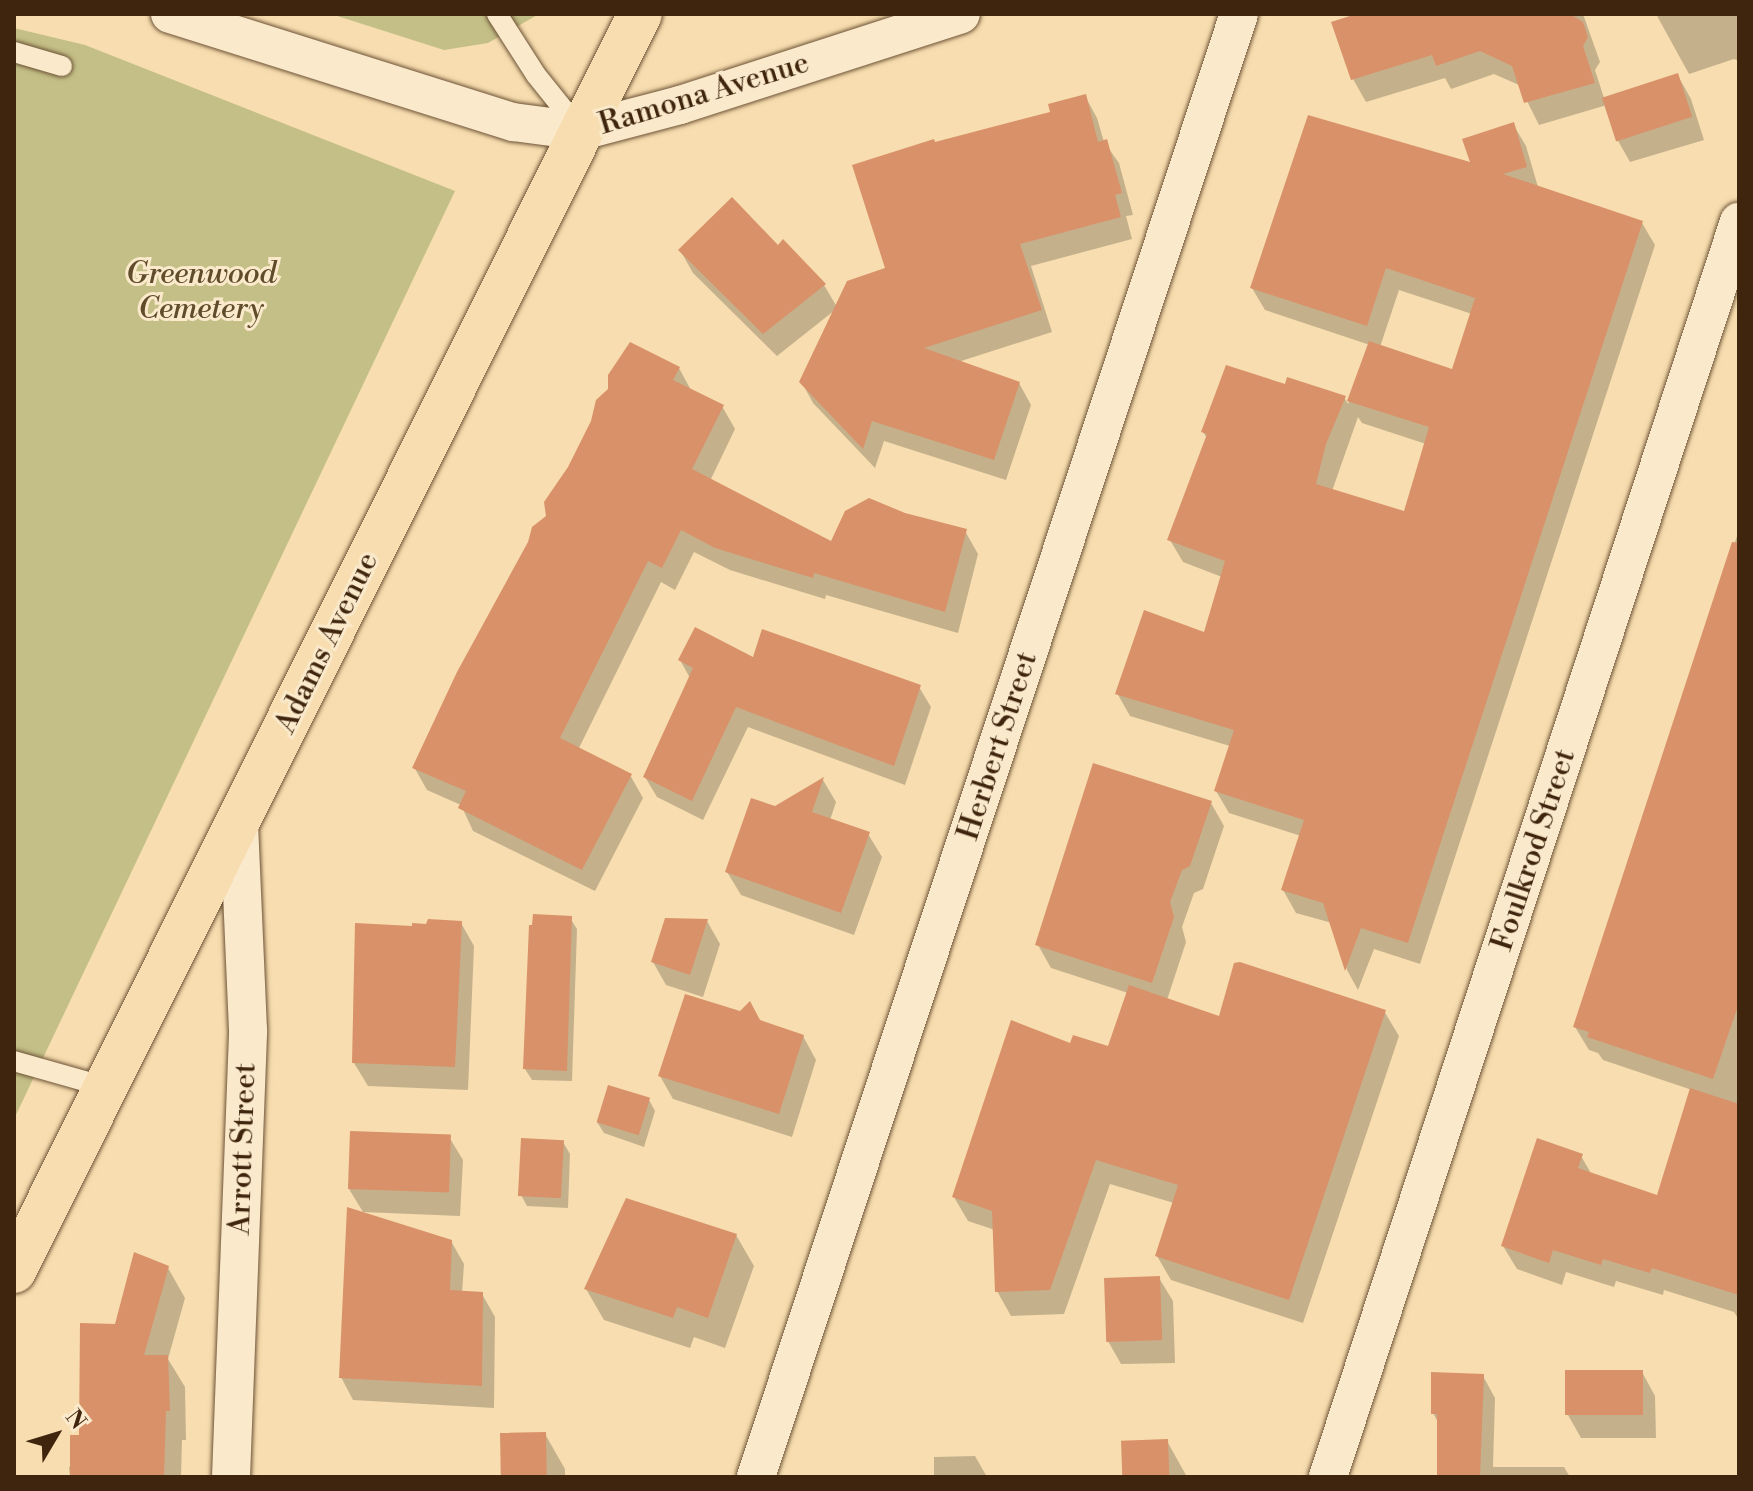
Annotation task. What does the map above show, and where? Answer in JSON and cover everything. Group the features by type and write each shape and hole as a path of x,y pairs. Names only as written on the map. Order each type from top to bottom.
{"main road":[{"name":"Adams Avenue","path":"14,1271 640,14"}],"street":[{"name":"Ramona Avenue","path":"170,14 513,122 581,131 680,105 961,14"},
{"name":"Herbert Street","path":"756,1477 1239,14"},
{"name":"Foulkrod Street","path":"1328,1477 1739,222"},
{"name":"Arrott Street","path":"231,1477 248,1030 239,822"}],"lane":[{"path":"497,14 536,75 581,131"},
{"path":"14,52 62,66"},
{"path":"14,1061 106,1087"}],"green space":[{"path":"331,14 539,14 488,43 444,50"},
{"name":"Greenwood Cemetery","path":"14,28 85,45 455,191 14,1119"}],"building":[{"path":"1356,14 1570,14 1583,22 1588,37 1583,46 1595,83 1524,103 1512,66 1480,51 1436,66 1432,55 1351,80 1331,22"},
{"path":"1678,73 1692,117 1616,141 1602,98"},
{"path":"1086,94 1098,142 1107,139 1122,193 1115,195 1121,217 1020,244 1042,310 924,348 1020,382 994,460 872,421 863,449 799,382 847,281 885,268 852,165 934,139 935,142 1050,112 1048,104"},
{"path":"1308,115 1470,162 1462,139 1514,122 1527,167 1503,174 1643,221 1408,943 1361,928 1345,971 1323,903 1281,890 1304,820 1214,791 1234,730 1115,694 1144,610 1204,632 1225,561 1167,540 1207,434 1201,432 1226,365 1285,384 1287,377 1346,396 1326,444 1316,484 1404,511 1429,427 1347,401 1369,341 1452,369 1475,298 1386,268 1367,326 1250,288"},
{"path":"732,197 778,245 783,239 826,284 763,334 678,250"},
{"path":"630,342 680,367 673,380 724,405 692,469 831,541 845,511 869,498 905,513 967,529 945,612 814,573 813,578 715,548 681,530 662,568 648,561 560,738 632,774 582,870 458,808 466,791 412,768 457,672 528,542 532,527 546,516 544,502 568,467 591,421 596,400 608,389 608,375"},
{"path":"1732,542 1739,543 1739,1003 1713,1079 1587,1037 1589,1032 1573,1027"},
{"path":"695,627 753,657 762,629 921,685 894,766 736,707 692,801 643,777 693,668 678,660"},
{"path":"1093,763 1212,801 1190,866 1182,870 1170,902 1174,917 1152,983 1035,945"},
{"path":"824,777 812,812 870,832 841,913 725,872 751,798 775,806"},
{"path":"533,914 572,916 567,1071 523,1069 529,925 532,925"},
{"path":"665,918 708,919 690,975 651,962"},
{"path":"428,919 462,921 455,1067 352,1063 355,923 412,926 412,923 426,924"},
{"path":"1240,962 1386,1010 1289,1300 1155,1256 1178,1185 1096,1160 1050,1290 995,1292 992,1211 952,1197 1011,1020 1070,1043 1073,1035 1108,1046 1129,985 1219,1016 1234,963"},
{"path":"685,994 740,1011 750,1001 760,1020 804,1035 779,1114 658,1076"},
{"path":"608,1085 650,1098 639,1135 597,1122"},
{"path":"1690,1088 1739,1104 1739,1295 1652,1268 1650,1273 1603,1259 1601,1265 1553,1250 1549,1263 1501,1246 1537,1138 1583,1154 1578,1168 1657,1195"},
{"path":"350,1131 451,1135 449,1192 348,1189"},
{"path":"521,1138 564,1140 561,1198 518,1196"},
{"path":"626,1198 737,1234 708,1318 677,1307 673,1318 584,1289"},
{"path":"347,1207 452,1240 450,1290 483,1292 482,1386 339,1378"},
{"path":"134,1252 169,1266 144,1355 168,1355 170,1411 166,1411 164,1477 70,1477 70,1435 79,1435 80,1323 115,1324"},
{"path":"1160,1276 1162,1340 1106,1342 1104,1278"},
{"path":"1565,1370 1643,1370 1643,1415 1565,1415"},
{"path":"1431,1372 1484,1374 1480,1477 1437,1477 1437,1414 1431,1414"},
{"path":"546,1432 547,1477 501,1477 500,1433"},
{"path":"1168,1439 1169,1477 1122,1477 1121,1441"}]}
